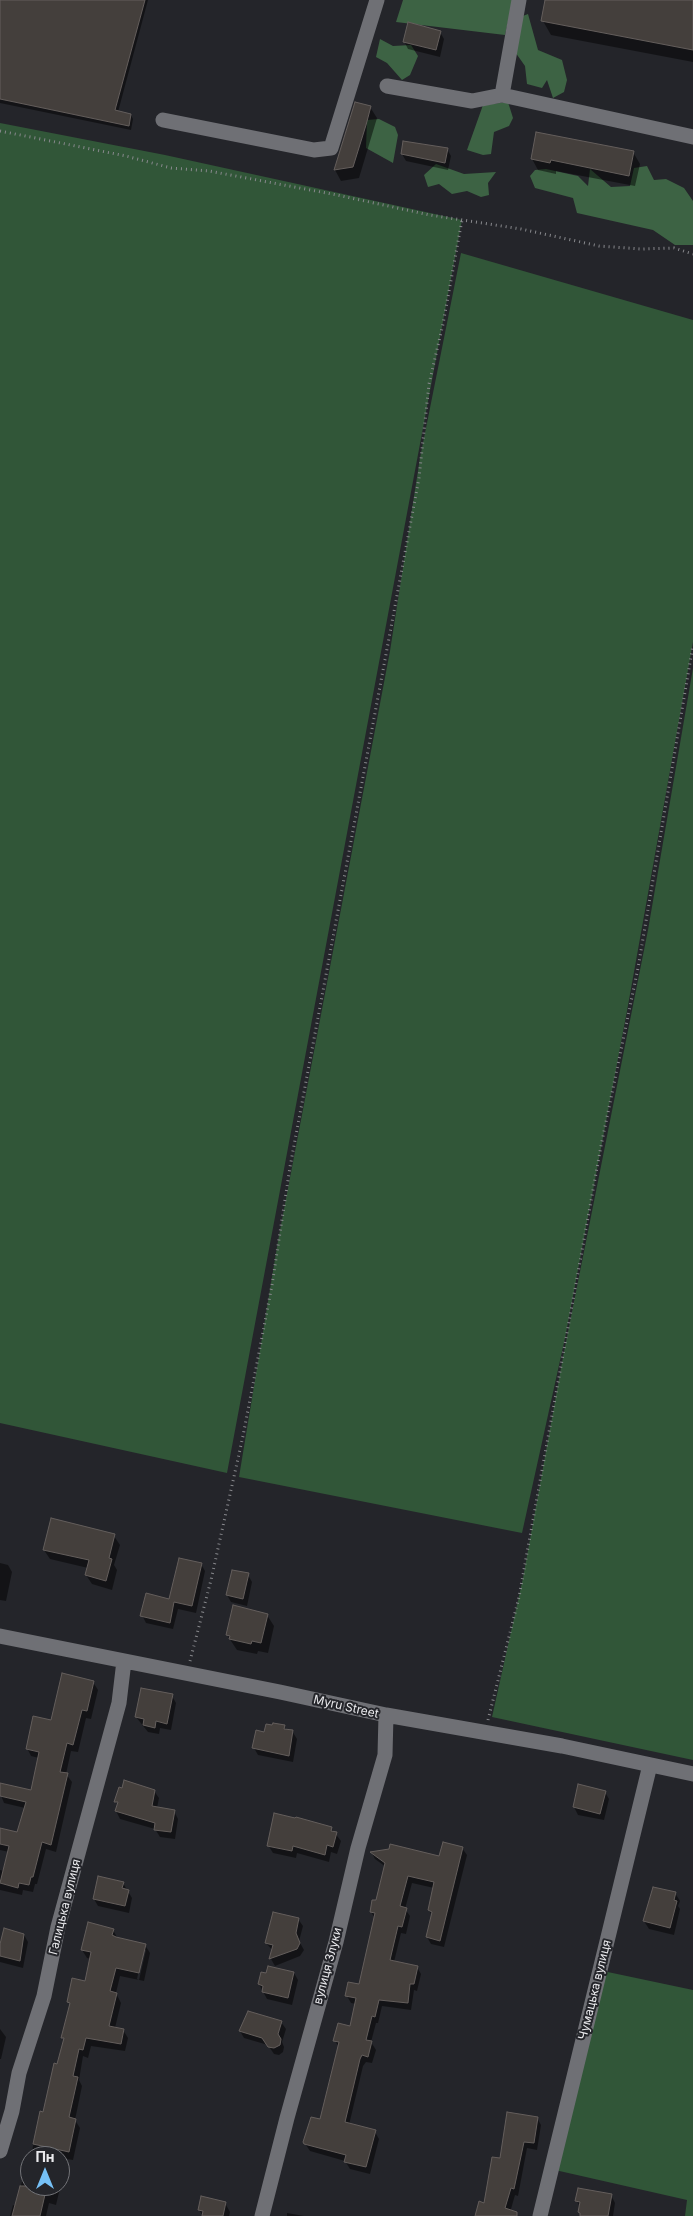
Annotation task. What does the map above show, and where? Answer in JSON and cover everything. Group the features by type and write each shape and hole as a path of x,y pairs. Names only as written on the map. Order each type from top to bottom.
{"street":[{"path":"163,120 314,150 331,148 377,0"},
{"path":"502,95 519,0"},
{"path":"387,86 472,101 502,95 693,137"},
{"name":"Myru Street","path":"0,1636 386,1716 562,1746 693,1774"},
{"name":"Галицька вулиця","path":"0,2152 12,2111 19,2074 44,1996 58,1927 119,1702 124,1661"},
{"name":"вулиця Злуки","path":"262,2216 286,2118 336,1942 358,1848 383,1763 386,1716"},
{"name":"Чумацька вулиця","path":"540,2216 550,2167 625,1875 650,1765"}],"path":[{"path":"0,131 126,156 171,168 209,171 462,220 521,229 598,246 641,249 674,248 693,254"},
{"path":"188,1674 239,1455 272,1284 290,1167 419,478 430,384 462,220"},
{"path":"486,1732 521,1587 601,1146 638,968 693,645"}],"green space":[{"path":"403,0 513,0 505,35 396,22"},
{"path":"528,14 538,50 562,60 567,80 564,92 553,98 547,80 542,88 527,84 525,66 513,49 515,19"},
{"path":"380,39 393,46 411,45 418,56 410,75 402,80 387,63 376,57"},
{"path":"508,102 513,118 509,126 494,132 491,154 483,155 467,150 483,105"},
{"path":"379,119 395,127 398,135 393,163 366,148 367,120"},
{"path":"0,123 165,155 462,220 227,1473 0,1423"},
{"path":"436,164 464,174 496,172 488,183 489,195 481,197 467,191 452,194 439,184 428,187 424,175"},
{"path":"647,166 654,180 666,179 684,188 693,201 693,245 675,245 653,230 577,213 573,198 535,188 530,176 535,170 546,169 578,176 588,186 590,169 611,187 630,186 634,168"},
{"path":"461,253 693,320 693,642 627,1011 565,1338 522,1533 239,1477 278,1241 390,651 420,458"},
{"path":"693,668 693,1760 492,1717 523,1578 563,1357 648,930"},
{"path":"603,1971 693,1990 693,2216 685,2216 687,2200 555,2170"}],"building":[{"path":"0,0 145,0 115,110 131,114 129,126 0,99"},
{"path":"545,0 693,0 693,50 541,21"},
{"path":"408,22 441,31 436,50 403,42"},
{"path":"355,102 371,106 366,125 353,167 334,170"},
{"path":"536,132 634,151 629,176 551,160 550,163 531,159"},
{"path":"403,141 448,148 445,163 401,154"},
{"path":"51,1518 115,1534 109,1558 112,1559 106,1581 85,1575 89,1560 43,1550"},
{"path":"179,1558 202,1563 192,1606 174,1602 170,1623 140,1616 146,1593 169,1599"},
{"path":"232,1570 249,1573 243,1599 226,1595"},
{"path":"233,1605 268,1614 261,1643 252,1641 251,1644 229,1639 230,1636 226,1635"},
{"path":"62,1673 94,1681 87,1711 82,1710 73,1745 67,1743 60,1772 68,1773 51,1845 42,1842 33,1877 31,1877 29,1885 19,1883 18,1888 0,1883 9,1846 0,1844 0,1828 17,1832 26,1802 0,1796 0,1783 31,1790 39,1752 26,1749 33,1716 51,1720"},
{"path":"141,1688 173,1694 167,1724 156,1721 155,1728 143,1725 144,1719 135,1717"},
{"path":"273,1723 285,1725 284,1729 293,1730 289,1756 252,1748 256,1730 264,1732 266,1724 272,1725"},
{"path":"124,1780 155,1790 152,1806 175,1810 171,1832 154,1830 155,1823 115,1811 118,1802 114,1802 119,1787 122,1788"},
{"path":"578,1784 606,1791 600,1814 573,1807"},
{"path":"274,1813 332,1827 331,1831 337,1832 333,1847 327,1845 325,1855 293,1846 292,1851 267,1846"},
{"path":"443,1842 463,1847 440,1941 426,1937 432,1912 428,1910 434,1882 408,1876 400,1906 407,1908 402,1927 398,1926 390,1960 418,1966 414,1984 410,1984 408,2003 379,2000 375,2017 372,2016 366,2040 372,2041 368,2057 362,2055 360,2059 345,2122 376,2130 366,2167 344,2162 346,2155 304,2144 303,2142 311,2117 320,2119 339,2042 333,2041 338,2023 350,2026 356,1998 345,1996 348,1982 359,1984 375,1913 370,1912 372,1900 376,1900 385,1863 370,1852 389,1849 390,1844 439,1856"},
{"path":"98,1876 124,1882 122,1888 129,1890 125,1906 93,1899"},
{"path":"653,1887 676,1892 674,1900 677,1901 670,1928 643,1921"},
{"path":"273,1912 299,1918 296,1933 300,1943 297,1949 269,1959 273,1945 265,1943"},
{"path":"88,1922 114,1929 112,1935 116,1937 146,1944 139,1973 116,1968 110,1991 117,1993 109,2026 124,2029 121,2044 86,2038 83,2050 79,2049 73,2076 78,2077 69,2117 76,2119 70,2147 33,2144 40,2111 43,2112 54,2063 57,2064 64,2038 61,2038 70,2003 67,2002 72,1978 85,1981 91,1952 81,1950"},
{"path":"4,1928 24,1934 20,1961 0,1956 0,1944"},
{"path":"268,1966 294,1972 288,1998 262,1992 263,1986 258,1984 261,1972 266,1973"},
{"path":"248,2011 282,2021 278,2034 281,2039 280,2045 274,2048 268,2047 262,2038 239,2031"},
{"path":"507,2112 538,2117 534,2143 524,2142 514,2189 511,2188 505,2208 517,2212 517,2216 475,2216 479,2201 484,2203 492,2157 500,2158"},
{"path":"20,2186 20,2196 45,2196 40,2216 12,2216"},
{"path":"578,2188 612,2194 608,2216 580,2216 578,2212 580,2202 575,2201"},
{"path":"201,2196 226,2202 223,2216 202,2216 203,2211 198,2210"}]}
